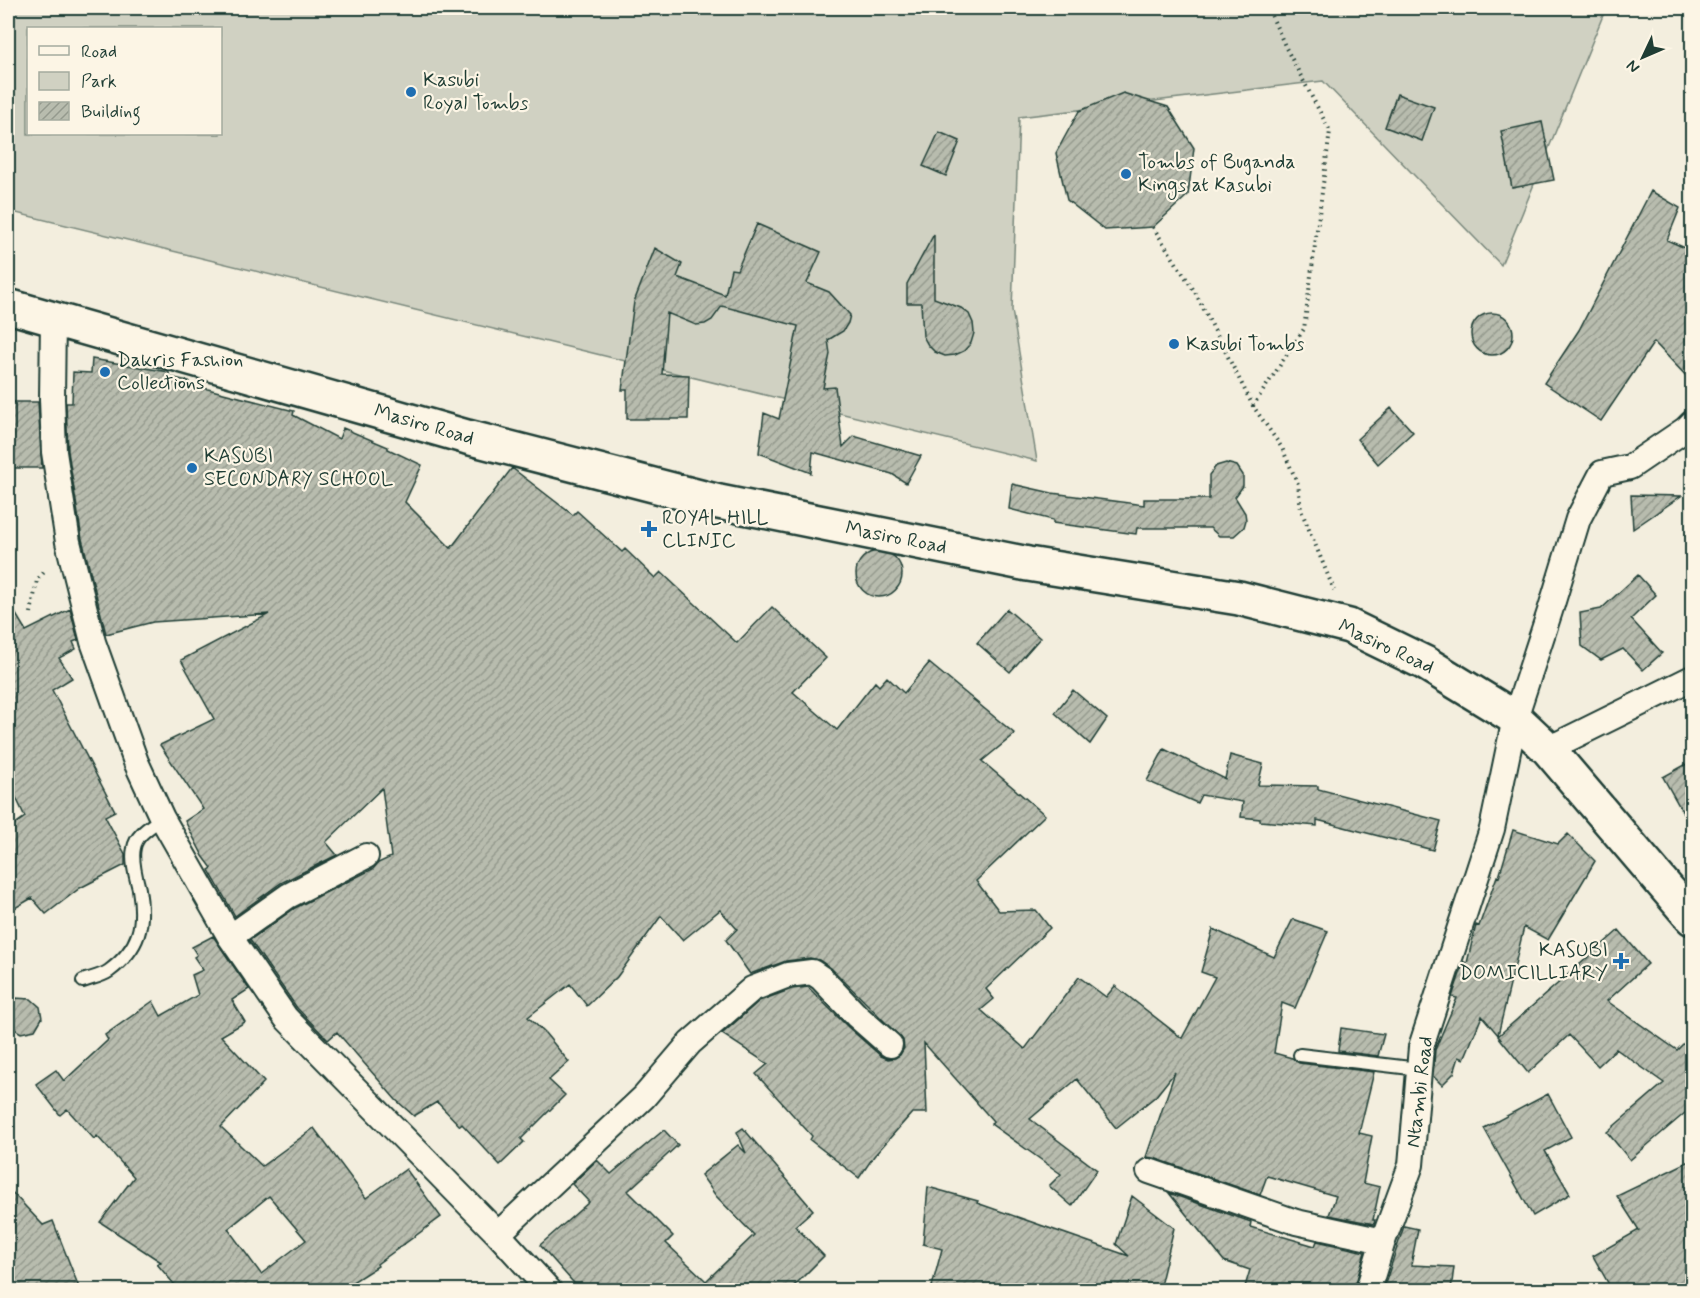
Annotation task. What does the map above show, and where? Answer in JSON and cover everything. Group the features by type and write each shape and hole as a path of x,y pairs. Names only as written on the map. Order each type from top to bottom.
{"main road":[{"name":"Masiro Road","path":"8,306 467,437 719,502 1028,564 1239,598 1349,626 1425,663 1515,718 1548,749 1692,918"}],"street":[{"path":"53,318 54,452 68,542 93,642 136,762 162,818 230,937 286,1018 498,1234 549,1290"},
{"name":"Ntambi Road","path":"1368,1290 1383,1241 1412,1165 1421,1047 1492,829 1515,718 1578,519 1602,473 1630,467 1692,423"},
{"path":"1548,749 1692,678"},
{"path":"230,937 288,896 366,856"},
{"path":"498,1234 644,1097 690,1043 752,989 789,975 812,972 890,1045"},
{"path":"1149,1171 1296,1222 1383,1241"}],"lane":[{"path":"83,981 108,972 131,949 139,935 141,905 134,847 140,835 162,818"},
{"path":"1300,1055 1419,1069"}],"path":[{"path":"1253,406 1305,328 1330,131 1286,48 1268,8"},
{"path":"1153,227 1195,292 1253,406 1282,448 1298,484 1301,510 1349,626"}],"green space":[{"path":"8,8 1606,8 1501,265 1323,81 1019,117 1012,310 1037,461 8,211"}],"building":[{"name":"Tombs of Buganda Kings at Kasubi","path":"1123,93 1168,107 1194,148 1188,195 1153,227 1105,230 1067,200 1056,153 1079,111"},
{"path":"1397,94 1434,107 1422,141 1385,127"},
{"path":"1542,122 1554,180 1512,188 1501,131"},
{"path":"939,132 960,141 946,176 923,166"},
{"path":"1651,191 1680,208 1667,240 1692,251 1692,382 1654,342 1601,421 1544,383 1579,330"},
{"path":"757,224 821,252 807,283 829,292 850,315 843,331 828,340 830,354 823,388 835,387 843,447 854,436 921,456 906,483 892,474 813,452 811,473 759,453 764,413 779,419 798,326 722,306 712,320 705,324 696,325 667,313 662,374 689,375 688,419 627,419 627,390 622,390 634,302 655,248 682,264 677,277 725,295 731,269 737,270"},
{"path":"934,234 934,298 961,308 969,314 973,323 974,333 971,343 964,351 955,355 945,356 935,352 928,345 923,336 921,303 907,303 907,284"},
{"path":"1492,313 1507,319 1513,334 1507,349 1492,355 1477,349 1471,334 1477,319"},
{"path":"92,359 169,372 169,377 189,381 188,384 294,411 293,415 339,439 343,428 388,447 422,465 405,502 451,548 512,468 573,515 577,511 622,552 625,549 655,578 661,572 737,643 772,607 826,658 793,692 837,730 875,682 879,686 887,677 904,693 929,663 1015,734 982,761 1045,815 976,881 999,911 1036,910 1050,928 986,989 994,999 981,1010 1025,1049 1079,977 1106,997 1115,986 1182,1038 1215,977 1201,972 1213,929 1274,957 1293,919 1328,931 1295,1008 1282,1003 1274,1053 1292,1058 1299,1063 1374,1072 1359,1133 1372,1136 1363,1183 1380,1187 1374,1224 1329,1215 1336,1196 1267,1176 1260,1195 1146,1157 1175,1072 1156,1096 1116,1128 1077,1079 1030,1119 1097,1170 1072,1206 1049,1186 1061,1174 991,1124 993,1121 924,1043 927,1113 912,1113 874,1156 859,1178 810,1140 812,1136 756,1074 768,1064 722,1034 759,1001 792,989 808,987 881,1056 888,1059 900,1055 904,1048 903,1040 831,968 819,960 810,958 786,961 750,974 726,940 737,929 720,910 683,940 661,916 617,977 587,1006 570,984 528,1017 569,1062 549,1080 565,1095 521,1139 524,1142 500,1165 462,1124 460,1126 437,1102 414,1116 396,1100 337,1032 328,1040 297,1008 250,940 295,908 373,869 378,863 391,857 382,788 326,842 337,855 281,883 235,916 209,870 212,868 203,856 185,821 203,809 160,745 214,719 181,660 269,614 153,622 106,634 82,539 68,451 66,403 72,403 73,372 91,373"},
{"path":"8,402 38,402 42,468 8,468"},
{"path":"1391,408 1413,432 1378,464 1357,439"},
{"path":"1226,463 1237,466 1243,475 1243,486 1235,497 1245,513 1246,520 1244,527 1234,536 1219,536 1210,528 1137,528 1136,534 1053,523 1053,520 1009,509 1012,484 1052,493 1144,505 1144,499 1209,499 1209,475 1216,466"},
{"path":"1631,495 1681,496 1633,529"},
{"path":"879,551 895,558 902,574 895,590 879,597 863,590 856,574 863,558"},
{"path":"1638,575 1656,595 1631,619 1662,653 1643,670 1623,649 1601,660 1582,646 1580,613 1601,609"},
{"path":"8,601 26,631 70,609 78,640 73,642 76,649 59,658 72,678 52,690 115,811 105,816 125,854 125,865 80,888 46,914 32,898 8,912 8,829 25,817 8,780"},
{"path":"1007,609 1040,638 1010,672 977,643"},
{"path":"1073,690 1107,719 1090,744 1055,713"},
{"path":"1164,749 1225,779 1230,755 1263,764 1258,785 1318,786 1318,789 1441,821 1433,850 1317,820 1317,826 1241,817 1243,802 1201,795 1197,803 1147,781"},
{"path":"1692,761 1692,829 1663,777"},
{"path":"1513,830 1558,844 1568,834 1595,861 1548,940 1524,927 1498,1035 1482,1016 1464,1059 1459,1057 1454,1073 1442,1085 1433,1076 1435,1050 1457,998 1452,997 1464,962 1467,963 1476,925 1479,926 1497,876 1499,877"},
{"path":"1619,930 1648,964 1607,1001 1677,1050 1692,1035 1692,1107 1630,1160 1607,1132 1664,1083 1616,1049 1598,1066 1569,1035 1528,1073 1498,1036"},
{"path":"213,936 249,989 232,1000 245,1022 221,1036 264,1082 221,1127 262,1166 314,1128 366,1198 406,1169 441,1217 377,1264 378,1266 340,1290 179,1290 157,1264 161,1262 100,1222 134,1177 97,1136 94,1139 67,1109 60,1115 36,1084 56,1070 64,1081 108,1040 105,1035 153,1001 161,1016 198,995 192,975 203,970 194,957 197,955 192,947","holes":["269,1196 306,1240 261,1274 228,1229"]},
{"path":"14,998 31,999 40,1007 42,1018 35,1030 21,1033 11,1027 8,1021 8,1010"},
{"path":"1341,1028 1384,1034 1378,1056 1338,1051"},
{"path":"1548,1094 1571,1137 1545,1151 1570,1194 1533,1216 1484,1128"},
{"path":"743,1128 813,1210 795,1226 824,1256 790,1290 580,1290 540,1245 589,1202 572,1184 597,1160 611,1174 664,1130 678,1145 628,1191 673,1236 666,1243 706,1281 754,1235 716,1196 701,1175 738,1145 746,1153 737,1132"},
{"path":"1692,1160 1692,1290 1612,1290 1593,1256 1639,1230 1617,1196"},
{"path":"928,1187 978,1201 977,1203 1129,1256 1116,1244 1132,1196 1174,1228 1159,1290 931,1290 942,1249 923,1244"},
{"path":"8,1188 43,1225 53,1221 80,1290 8,1290"},
{"path":"1169,1193 1251,1222 1250,1227 1315,1246 1317,1241 1365,1252 1354,1290 1244,1290 1250,1270 1224,1261"},
{"path":"1404,1226 1418,1229 1411,1265 1454,1267 1451,1290 1383,1290"}],"place":[{"name":"Kasubi Royal Tombs","path":"411,92"},
{"name":"Tombs of Buganda Kings at Kasubi","path":"1126,174"},
{"name":"Kasubi Tombs","path":"1174,344"},
{"name":"Dakris Fashion Collections","path":"105,372"},
{"name":"KASUBI SECONDARY SCHOOL","path":"192,468"},
{"name":"ROYAL HILL CLINIC","path":"649,529"},
{"name":"KASUBI DOMICILLIARY","path":"1621,961"}]}
